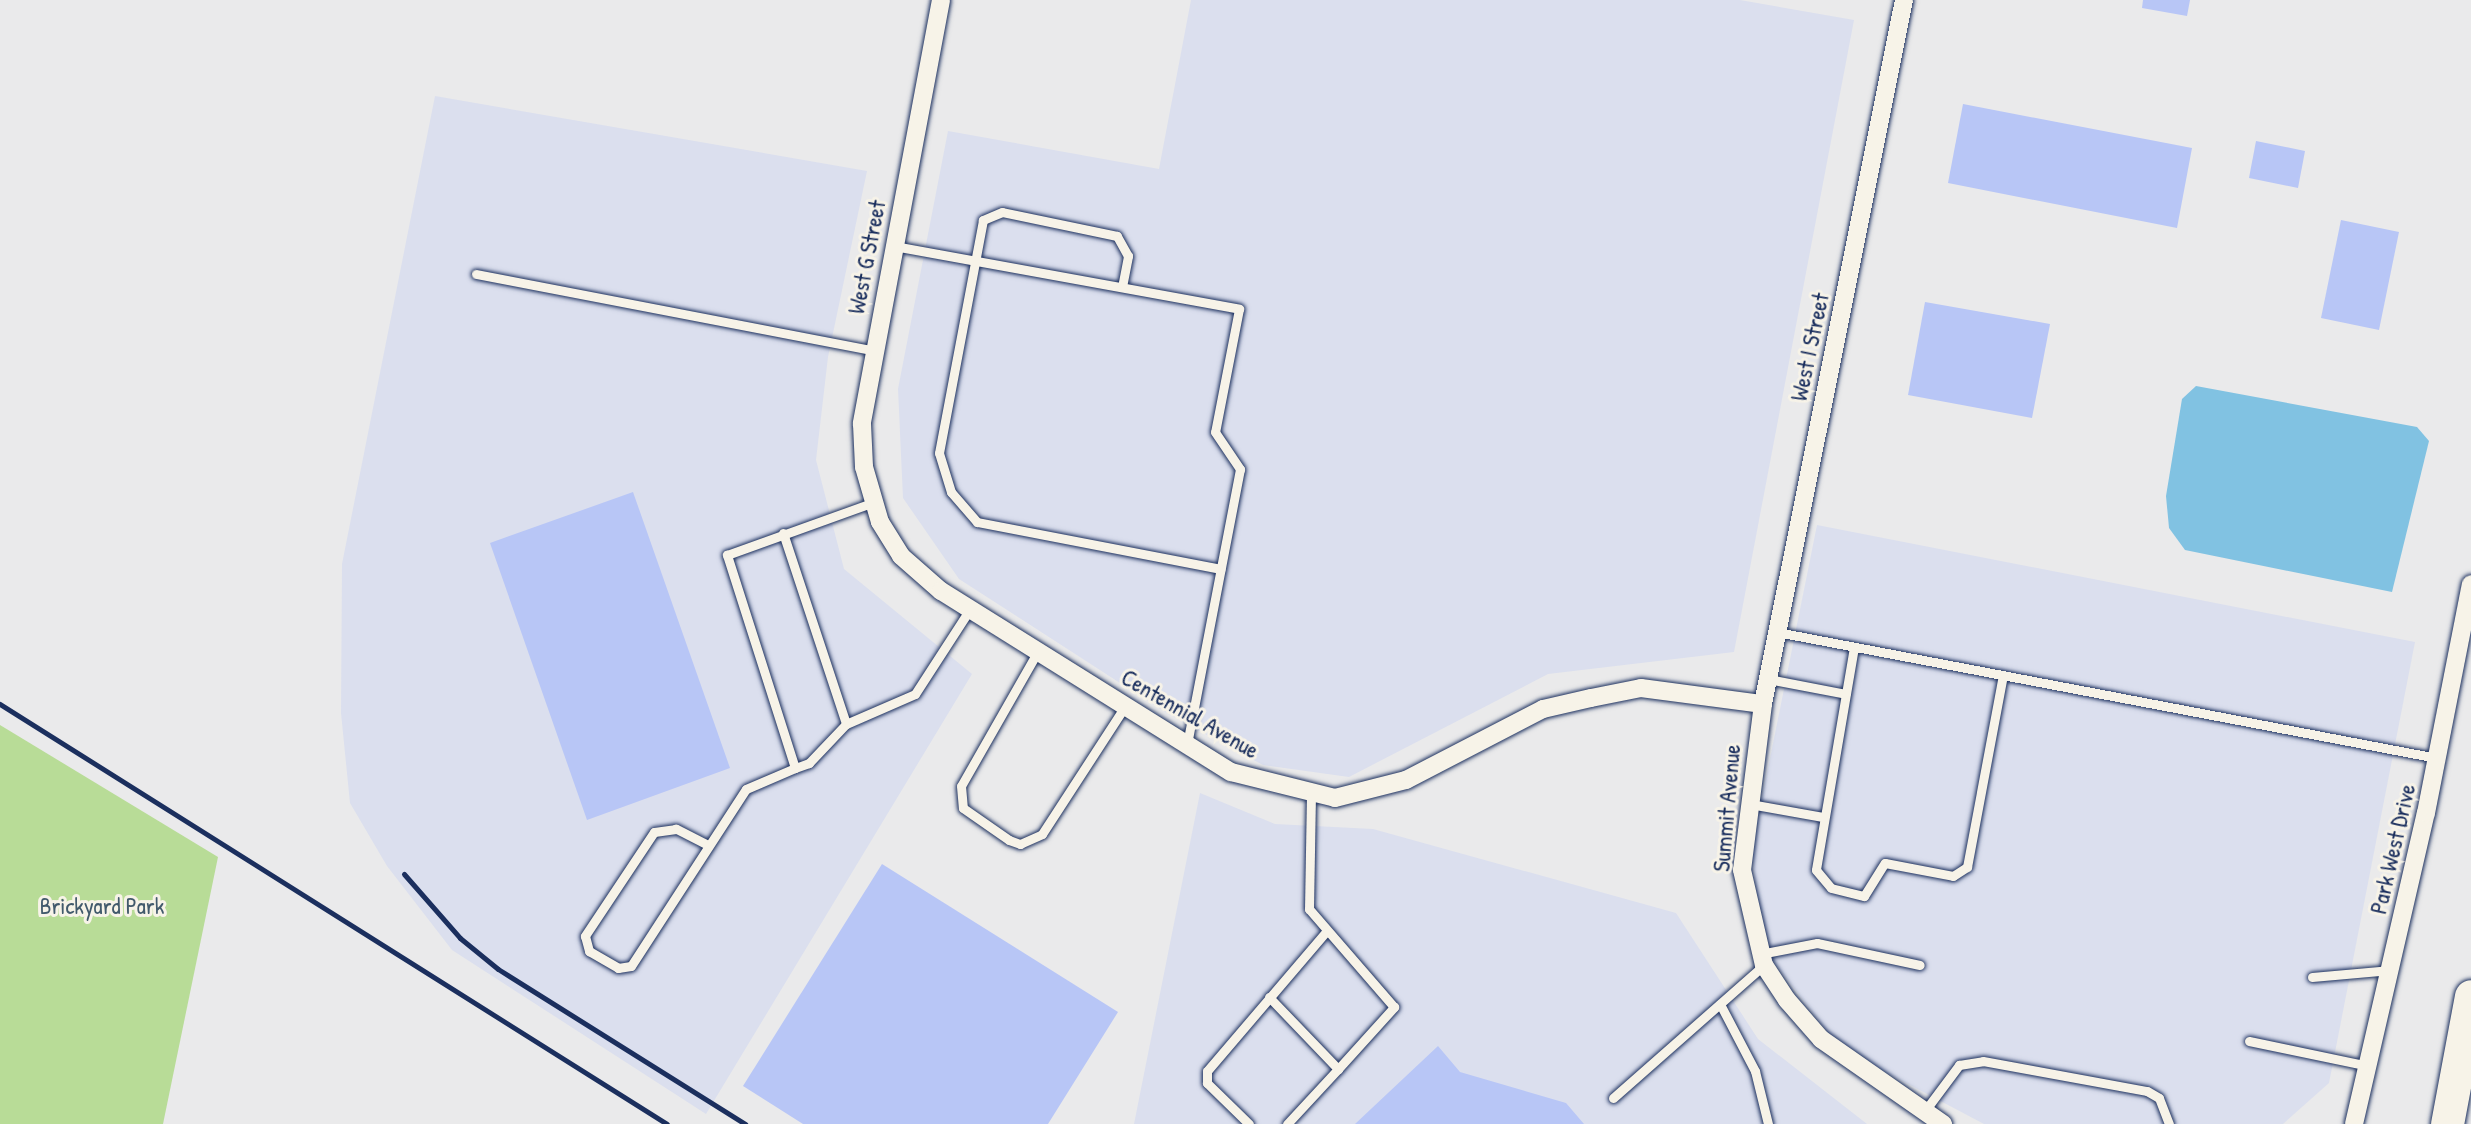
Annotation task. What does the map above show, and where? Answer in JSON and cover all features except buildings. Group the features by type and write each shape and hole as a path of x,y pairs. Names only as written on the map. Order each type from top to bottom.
{"highway":[{"path":"2447,1124 2467,1035 2471,996"}],"street":[{"name":"West G Street","path":"880,523 874,502 862,424 941,0"},
{"name":"West I Street","path":"1763,704 1904,0"},
{"name":"Centennial Avenue","path":"880,523 901,556 970,609 1231,772 1335,799 1406,780 1543,709 1591,698 1641,688 1763,704"},
{"name":"Park West Drive","path":"2354,1124 2437,758 2471,583"},
{"name":"Summit Avenue","path":"1763,704 1748,804 1742,870 1762,959 1821,1039 1943,1124"}],"lane":[{"path":"1122,287 1128,256 1117,236 1002,212 983,220 939,453 951,492 977,522 1221,569"},
{"path":"894,246 1239,309 1215,432 1240,469 1187,745"},
{"path":"476,274 874,351"},
{"path":"794,768 726,565 732,550 874,502"},
{"path":"783,533 846,724"},
{"path":"706,844 676,829 654,832 585,936 589,951 618,968 631,966 706,844 746,789 809,762 846,724 915,694 970,609"},
{"path":"1777,632 2437,758"},
{"path":"1854,647 1816,870 1832,888 1869,896 1885,863 1952,876 1963,872 2003,675"},
{"path":"1038,652 961,786 962,808 1009,840 1020,844 1042,834 1125,706"},
{"path":"1768,679 1846,694"},
{"path":"1287,1124 1392,1013 1393,1001 1325,933 1309,909 1311,794"},
{"path":"1748,804 1823,817"},
{"path":"1249,1124 1207,1083 1207,1071 1325,933"},
{"path":"1613,1098 1720,1004 1762,959 1817,943 1920,965"},
{"path":"2312,977 2391,970"},
{"path":"1269,997 1338,1069"},
{"path":"1720,1004 1755,1071 1768,1124"},
{"path":"2249,1041 2369,1066"},
{"path":"1924,1112 1959,1065 1983,1061 2147,1091 2159,1098 2169,1124"}],"shaded area":[{"path":"1191,0 1740,0 1854,20 1734,652 1548,674 1349,777 1263,765 1168,714 959,579 903,498 898,389 948,131 1159,169"},
{"path":"435,96 867,171 828,357 816,460 844,569 972,674 706,1114 452,950 387,866 350,803 341,713 342,564"},
{"path":"1817,525 2415,642 2329,1083 2283,1124 1984,1124 1840,1048 1762,946 1752,848"},
{"path":"1200,793 1275,824 1373,829 1676,913 1758,1039 1867,1124 1134,1124"}],"green space":[{"name":"Brickyard Park","path":"0,725 218,857 163,1124 0,1124"}],"water":[{"path":"2196,386 2417,427 2429,441 2392,592 2185,550 2169,528 2166,496 2182,399"}],"railway":[{"path":"0,704 667,1124"},
{"path":"404,874 460,938 498,969 745,1124"}]}
